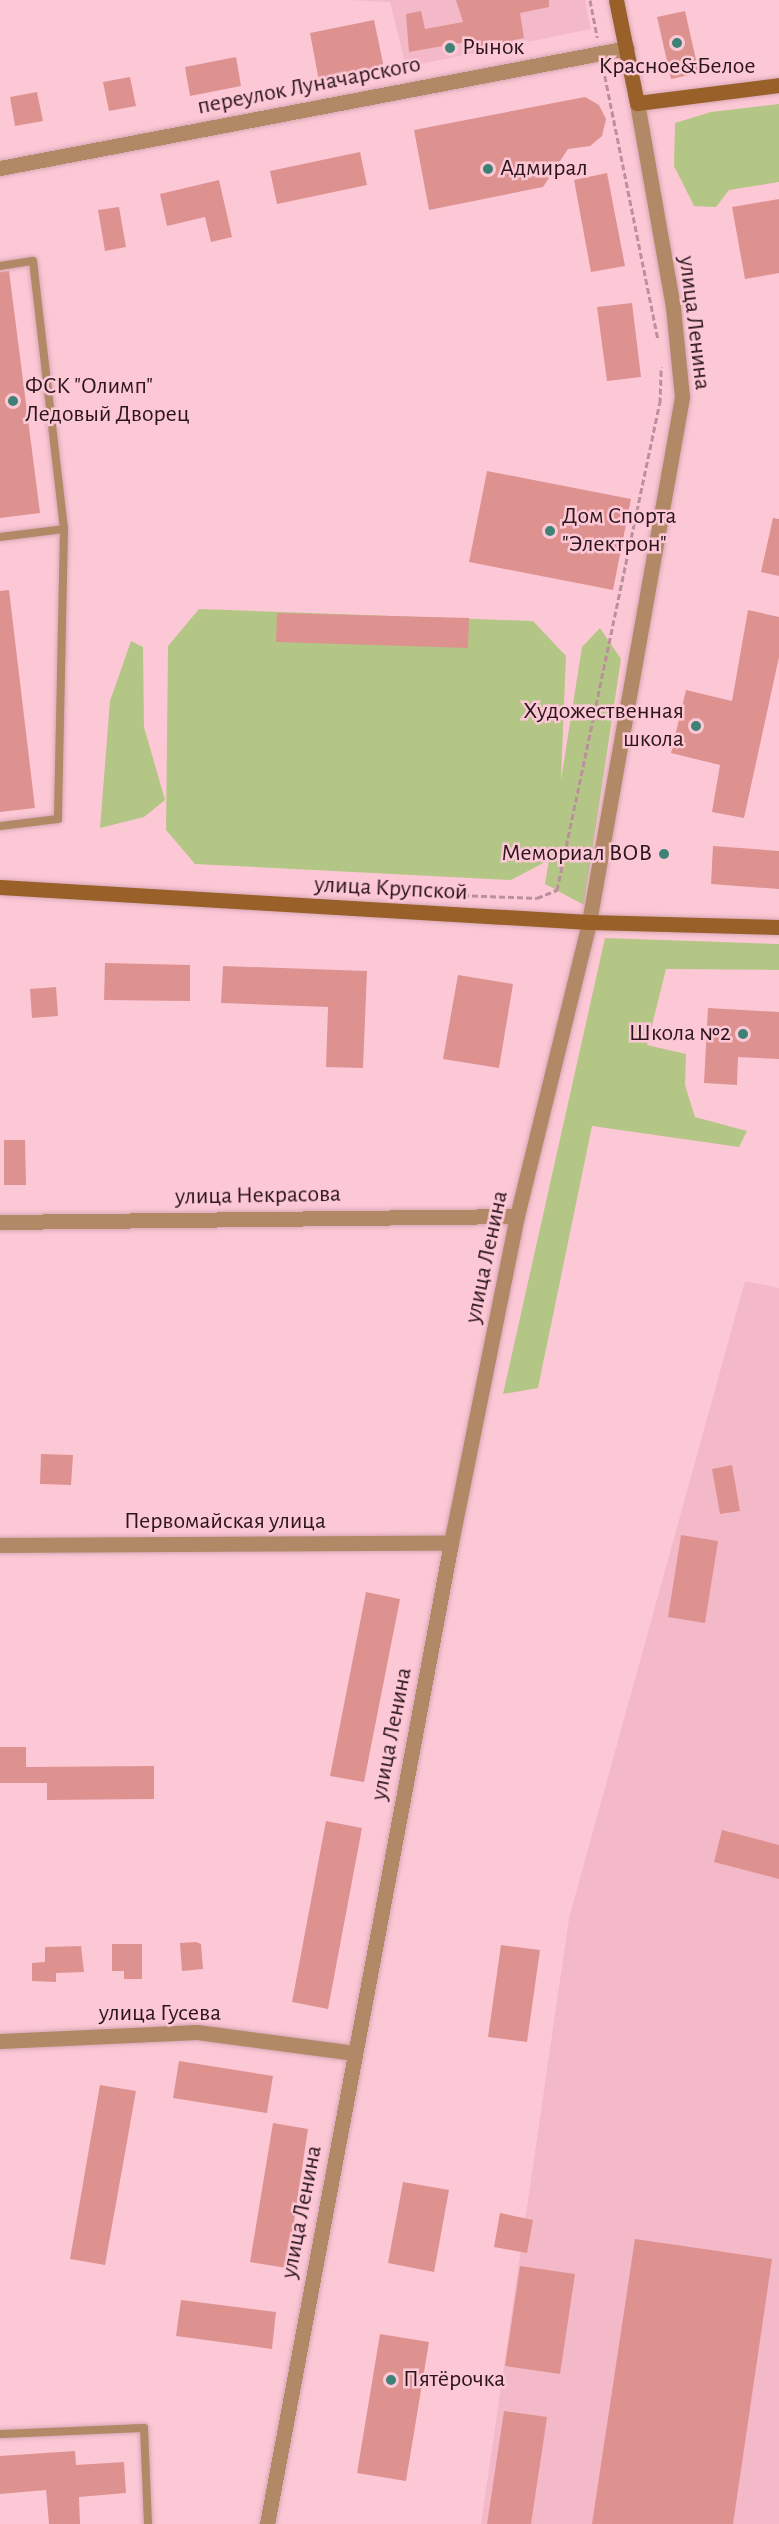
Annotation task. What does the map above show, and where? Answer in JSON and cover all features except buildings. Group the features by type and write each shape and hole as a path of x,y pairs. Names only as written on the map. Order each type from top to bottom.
{"street":[{"name":"улица Ленина","path":"267,2524 451,1543 517,1216 590,922 682,397 673,307 627,48 616,0"},
{"name":"переулок Луначарского","path":"0,168 627,48"},
{"path":"637,103 779,85"},
{"name":"улица Крупской","path":"0,887 590,922 779,927"},
{"name":"улица Некрасова","path":"0,1222 517,1216"},
{"name":"Первомайская улица","path":"0,1545 451,1543"},
{"name":"улица Гусева","path":"0,2041 196,2032 355,2053"}],"lane":[{"path":"0,266 33,261 64,528 58,819 0,826"},
{"path":"0,537 64,528"},
{"path":"0,2434 144,2428 147,2524"}],"path":[{"path":"590,0 660,351"},
{"path":"405,893 537,898 557,890 660,403 661,362"}],"shaded area":[{"name":"Рынок","path":"348,0 585,0 591,29 406,67 390,2"},
{"path":"745,1281 779,1288 779,2524 481,2524 569,1918"}],"green space":[{"path":"779,104 779,182 729,190 716,207 694,206 674,166 675,123 711,112"},
{"path":"199,609 533,621 566,656 561,780 582,647 600,628 621,659 584,905 545,884 549,860 511,880 195,864 166,830 168,646"},
{"path":"131,641 143,647 144,727 165,800 144,817 100,828 110,701"},
{"path":"605,938 779,944 779,970 666,969 647,1045 686,1054 685,1085 695,1117 747,1131 739,1147 592,1126 538,1388 503,1394"}],"place":[{"name":"Красное&Белое","path":"677,43"},
{"name":"Рынок","path":"450,48"},
{"name":"Адмирал","path":"488,169"},
{"name":"ФСК \"Олимп\" Ледовый Дворец","path":"13,401"},
{"name":"Дом Спорта \"Электрон\"","path":"550,531"},
{"name":"Художественная школа","path":"696,726"},
{"name":"Мемориал ВОВ","path":"664,854"},
{"name":"Школа №2","path":"743,1034"},
{"name":"Пятёрочка","path":"391,2380"}]}
